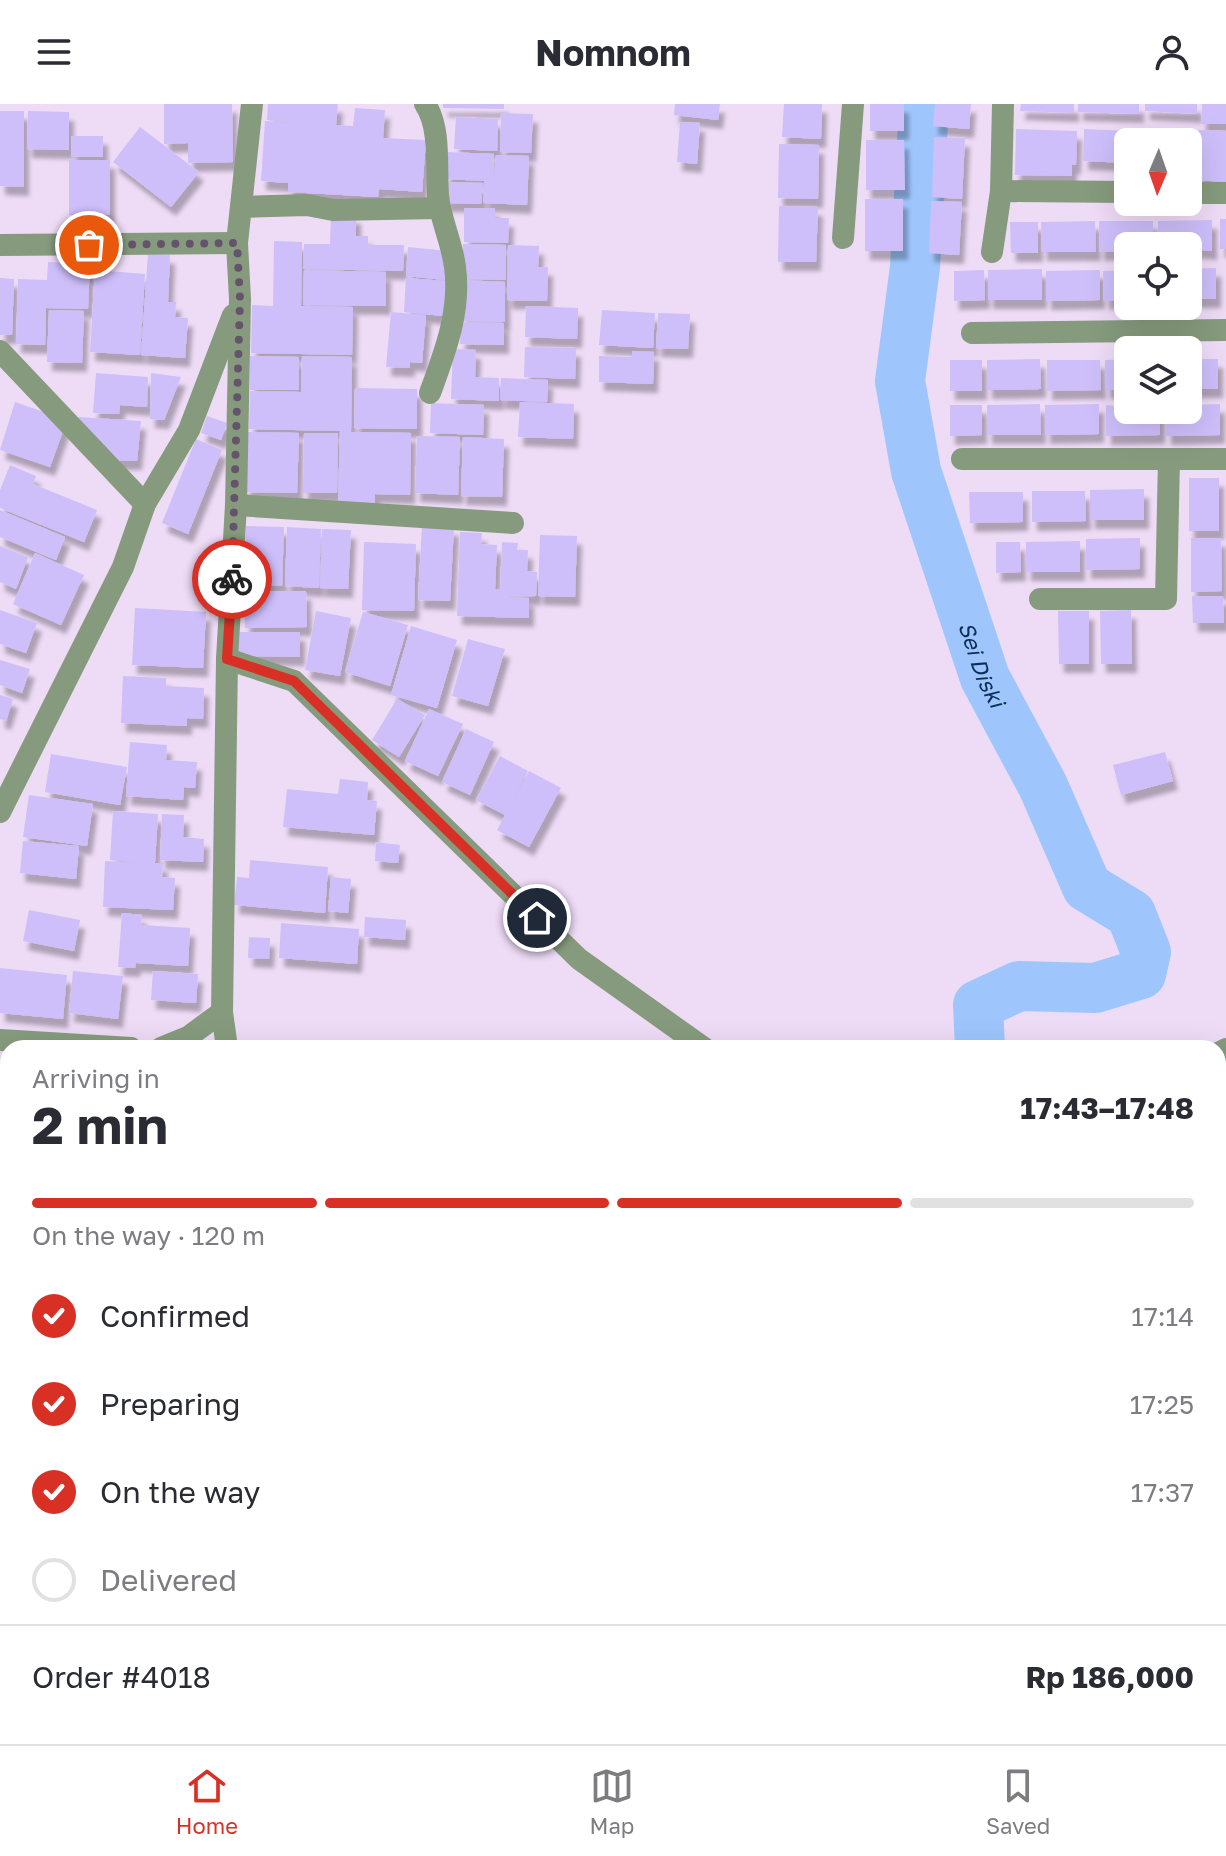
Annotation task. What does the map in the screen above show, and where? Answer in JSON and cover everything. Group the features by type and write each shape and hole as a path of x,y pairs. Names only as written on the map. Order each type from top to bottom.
{"street":[{"path":"226,1040 222,1012 227,659 236,505 240,299 237,243 252,104"},
{"path":"425,104 433,122 439,208 456,269 455,306 449,341 430,393"},
{"path":"843,238 853,104"},
{"path":"992,252 1001,191 1003,104"},
{"path":"1001,191 1114,192"},
{"path":"1202,193 1226,193"},
{"path":"241,207 307,205 333,210 439,208"},
{"path":"0,245 237,243"},
{"path":"0,812 123,567 145,504 189,430 240,299"},
{"path":"972,333 1226,330"},
{"path":"0,351 145,504"},
{"path":"962,459 1226,459"},
{"path":"1040,599 1166,599 1169,459"},
{"path":"236,505 513,523"},
{"path":"227,659 294,681 579,959 693,1040"},
{"path":"181,1040 222,1012"}],"building":[{"path":"164,104 232,104 233,162 188,163 188,143 164,144"},
{"path":"268,104 338,104 336,125 353,126 355,108 385,110 383,138 426,140 422,192 379,189 378,197 288,192 288,183 261,181 265,121 292,123 267,120"},
{"path":"443,104 504,104 504,109 443,108"},
{"path":"675,104 720,104 718,120 674,115"},
{"path":"784,104 822,104 821,139 782,137"},
{"path":"870,104 904,104 904,131 870,131"},
{"path":"935,104 971,104 969,129 933,126"},
{"path":"1021,104 1074,104 1074,113 1020,111"},
{"path":"1078,104 1139,104 1139,114 1078,112"},
{"path":"1145,104 1197,104 1197,114 1145,111"},
{"path":"1202,104 1226,104 1226,124 1201,124"},
{"path":"0,111 24,111 24,187 0,186"},
{"path":"28,111 69,112 69,150 27,149"},
{"path":"501,113 533,114 531,153 500,152"},
{"path":"456,117 498,119 497,151 454,149"},
{"path":"680,122 700,123 697,164 677,162"},
{"path":"140,127 199,172 171,207 113,162"},
{"path":"1016,129 1077,131 1076,165 1072,165 1072,176 1015,175"},
{"path":"1084,129 1114,130 1114,162 1083,161"},
{"path":"1202,130 1226,131 1226,182 1202,180"},
{"path":"71,136 103,136 103,157 71,157"},
{"path":"934,137 965,138 962,199 932,197"},
{"path":"866,140 904,140 905,190 866,190"},
{"path":"779,144 819,145 818,199 778,198"},
{"path":"446,152 494,154 493,182 496,155 529,156 527,205 483,203 484,181 445,179"},
{"path":"69,160 110,160 110,215 69,215"},
{"path":"445,182 483,183 481,204 444,203"},
{"path":"865,199 903,199 903,251 865,251"},
{"path":"931,201 962,202 959,255 929,253"},
{"path":"779,206 818,207 816,262 778,262"},
{"path":"464,208 495,208 495,218 509,218 508,243 464,242"},
{"path":"331,215 356,215 356,236 368,236 368,245 404,245 403,271 303,269 304,244 330,244"},
{"path":"1220,219 1226,219 1226,249 1220,249"},
{"path":"1212,220 1212,251 1202,250 1202,232 1158,232 1158,221"},
{"path":"1095,221 1096,252 1042,252 1041,222"},
{"path":"1099,221 1153,221 1153,232 1114,232 1114,251 1099,252"},
{"path":"1010,222 1038,222 1038,253 1011,253"},
{"path":"274,241 302,242 301,306 353,307 352,355 251,353 252,305 273,306"},
{"path":"463,244 506,245 506,280 462,279"},
{"path":"508,245 539,246 538,267 548,267 547,301 507,300"},
{"path":"408,247 448,251 445,280 406,276"},
{"path":"148,254 170,255 168,302 176,302 175,317 188,318 185,358 141,355"},
{"path":"48,262 90,264 88,309 46,308 45,345 16,344 18,279 47,280"},
{"path":"1202,268 1216,268 1216,299 1202,299"},
{"path":"1042,269 1042,300 988,300 988,270"},
{"path":"95,270 145,274 140,355 90,352"},
{"path":"304,270 386,272 386,306 303,305"},
{"path":"984,270 985,300 954,301 954,271"},
{"path":"1100,270 1100,300 1046,301 1046,271"},
{"path":"1103,271 1114,271 1114,301 1104,301"},
{"path":"0,278 14,279 12,335 0,335"},
{"path":"406,278 446,281 443,316 404,312"},
{"path":"462,280 505,282 505,322 461,321"},
{"path":"526,306 578,308 577,339 525,337"},
{"path":"49,310 84,311 82,363 47,362"},
{"path":"602,310 655,313 653,348 599,345"},
{"path":"391,312 426,315 422,363 410,362 410,368 386,367"},
{"path":"658,313 690,314 688,349 656,348"},
{"path":"461,322 504,323 504,345 460,344"},
{"path":"525,347 576,348 575,379 524,377"},
{"path":"453,349 476,350 475,377 499,378 499,401 451,399"},
{"path":"632,351 654,352 653,384 599,382 599,356 632,357"},
{"path":"250,356 299,357 299,390 250,390"},
{"path":"302,356 352,357 351,432 411,433 410,495 375,494 375,504 338,503 340,431 249,429 250,391 301,392"},
{"path":"1040,359 1041,389 987,390 987,360"},
{"path":"1202,359 1218,359 1218,389 1202,389"},
{"path":"950,360 982,360 982,391 950,391"},
{"path":"1047,360 1100,360 1101,390 1047,391"},
{"path":"1105,360 1114,360 1114,390 1105,390"},
{"path":"96,373 148,377 147,407 120,405 119,414 93,413"},
{"path":"151,373 181,377 164,420 150,419"},
{"path":"501,378 548,380 547,402 500,400"},
{"path":"355,388 417,389 417,429 354,428"},
{"path":"15,402 67,420 50,467 0,450"},
{"path":"520,402 574,404 573,439 518,437"},
{"path":"431,403 484,405 483,435 430,433"},
{"path":"1040,404 1041,435 987,435 987,405"},
{"path":"1099,404 1099,434 1045,435 1045,405"},
{"path":"1220,404 1220,435 1166,436 1166,424 1202,424 1202,405"},
{"path":"950,405 982,405 982,435 950,436"},
{"path":"1106,405 1114,406 1114,424 1160,424 1160,435 1106,436"},
{"path":"207,416 227,423 221,440 201,433"},
{"path":"78,417 141,421 137,461 107,461"},
{"path":"246,432 299,433 297,493 245,492"},
{"path":"304,433 338,433 337,493 303,493"},
{"path":"417,436 460,437 458,495 415,493"},
{"path":"463,437 504,439 502,497 461,496"},
{"path":"196,439 222,450 188,534 162,523"},
{"path":"10,465 36,476 33,484 97,510 84,542 0,508 0,490"},
{"path":"1189,478 1219,478 1219,531 1189,531"},
{"path":"1144,489 1144,520 1090,520 1090,490"},
{"path":"1032,491 1085,491 1086,521 1032,522"},
{"path":"969,492 1023,492 1023,522 970,523"},
{"path":"0,510 65,537 56,560 0,537"},
{"path":"246,526 284,527 282,586 244,585"},
{"path":"422,526 454,527 450,601 418,600"},
{"path":"287,527 321,529 319,588 285,586"},
{"path":"322,529 351,530 348,589 320,588"},
{"path":"460,532 482,533 481,544 497,545 495,589 500,589 502,542 518,543 517,550 528,550 527,571 537,572 536,596 500,597 529,598 529,618 457,616"},
{"path":"540,535 577,536 575,597 538,596"},
{"path":"1140,538 1140,569 1086,570 1086,539"},
{"path":"1191,538 1221,538 1222,591 1191,592"},
{"path":"1080,541 1080,572 1026,572 1026,542"},
{"path":"364,542 416,544 414,611 362,610"},
{"path":"996,542 1020,542 1021,572 996,573"},
{"path":"0,546 28,557 16,589 0,582"},
{"path":"35,553 84,575 61,625 13,604"},
{"path":"244,591 306,591 307,627 245,628"},
{"path":"1192,596 1223,596 1224,623 1193,623"},
{"path":"135,608 206,612 203,668 132,665"},
{"path":"0,610 37,623 26,653 0,644"},
{"path":"1131,610 1132,664 1101,664 1100,611"},
{"path":"316,611 351,618 340,676 305,670"},
{"path":"1058,611 1089,611 1089,664 1059,664"},
{"path":"363,612 408,625 390,686 345,672"},
{"path":"411,626 457,640 437,708 391,695"},
{"path":"237,632 300,632 300,657 237,656"},
{"path":"468,639 505,649 488,706 452,696"},
{"path":"0,660 30,669 22,693 0,685"},
{"path":"123,676 166,678 166,686 204,688 203,719 187,718 187,726 121,723"},
{"path":"0,695 13,699 6,721 0,719"},
{"path":"397,699 425,715 399,757 372,740"},
{"path":"429,709 463,724 438,776 405,761"},
{"path":"466,729 494,742 470,795 442,782"},
{"path":"130,742 167,745 166,760 197,762 195,788 184,787 183,800 126,796"},
{"path":"1165,752 1173,781 1121,795 1113,765"},
{"path":"51,754 127,767 120,805 45,792"},
{"path":"500,756 528,771 510,807 529,771 561,788 529,847 497,830 505,815 476,800"},
{"path":"340,779 368,782 367,800 377,801 374,835 283,827 287,789 338,794"},
{"path":"29,795 93,804 87,846 23,837"},
{"path":"113,811 158,814 155,863 163,863 162,877 175,878 173,910 103,907 105,861 140,863 110,860"},
{"path":"162,814 184,815 183,837 204,839 203,862 160,860"},
{"path":"23,841 79,846 76,879 20,873"},
{"path":"376,842 400,845 398,863 375,861"},
{"path":"250,860 328,867 325,913 234,905 237,877 249,878"},
{"path":"331,877 351,879 348,913 328,911"},
{"path":"29,910 80,920 74,951 23,941"},
{"path":"122,913 142,915 141,925 190,928 188,966 136,963 135,968 118,967"},
{"path":"365,917 406,920 405,940 364,937"},
{"path":"281,923 359,929 357,964 279,958"},
{"path":"249,937 270,938 269,959 248,958"},
{"path":"0,968 67,975 63,1019 0,1013"},
{"path":"73,971 123,976 118,1019 69,1013"},
{"path":"153,971 198,974 196,1003 151,1000"}],"waterway":[{"name":"Sei Diski","path":"924,104 915,267 900,381 916,471 985,678 1043,786 1087,887 1131,914 1146,952 1141,974 1095,988 1019,986 978,1005 980,1040"}],"way so far":[{"path":"89,245 237,243 240,299 232,579"}],"route":[{"path":"232,579 227,659 294,681 537,918"}]}
